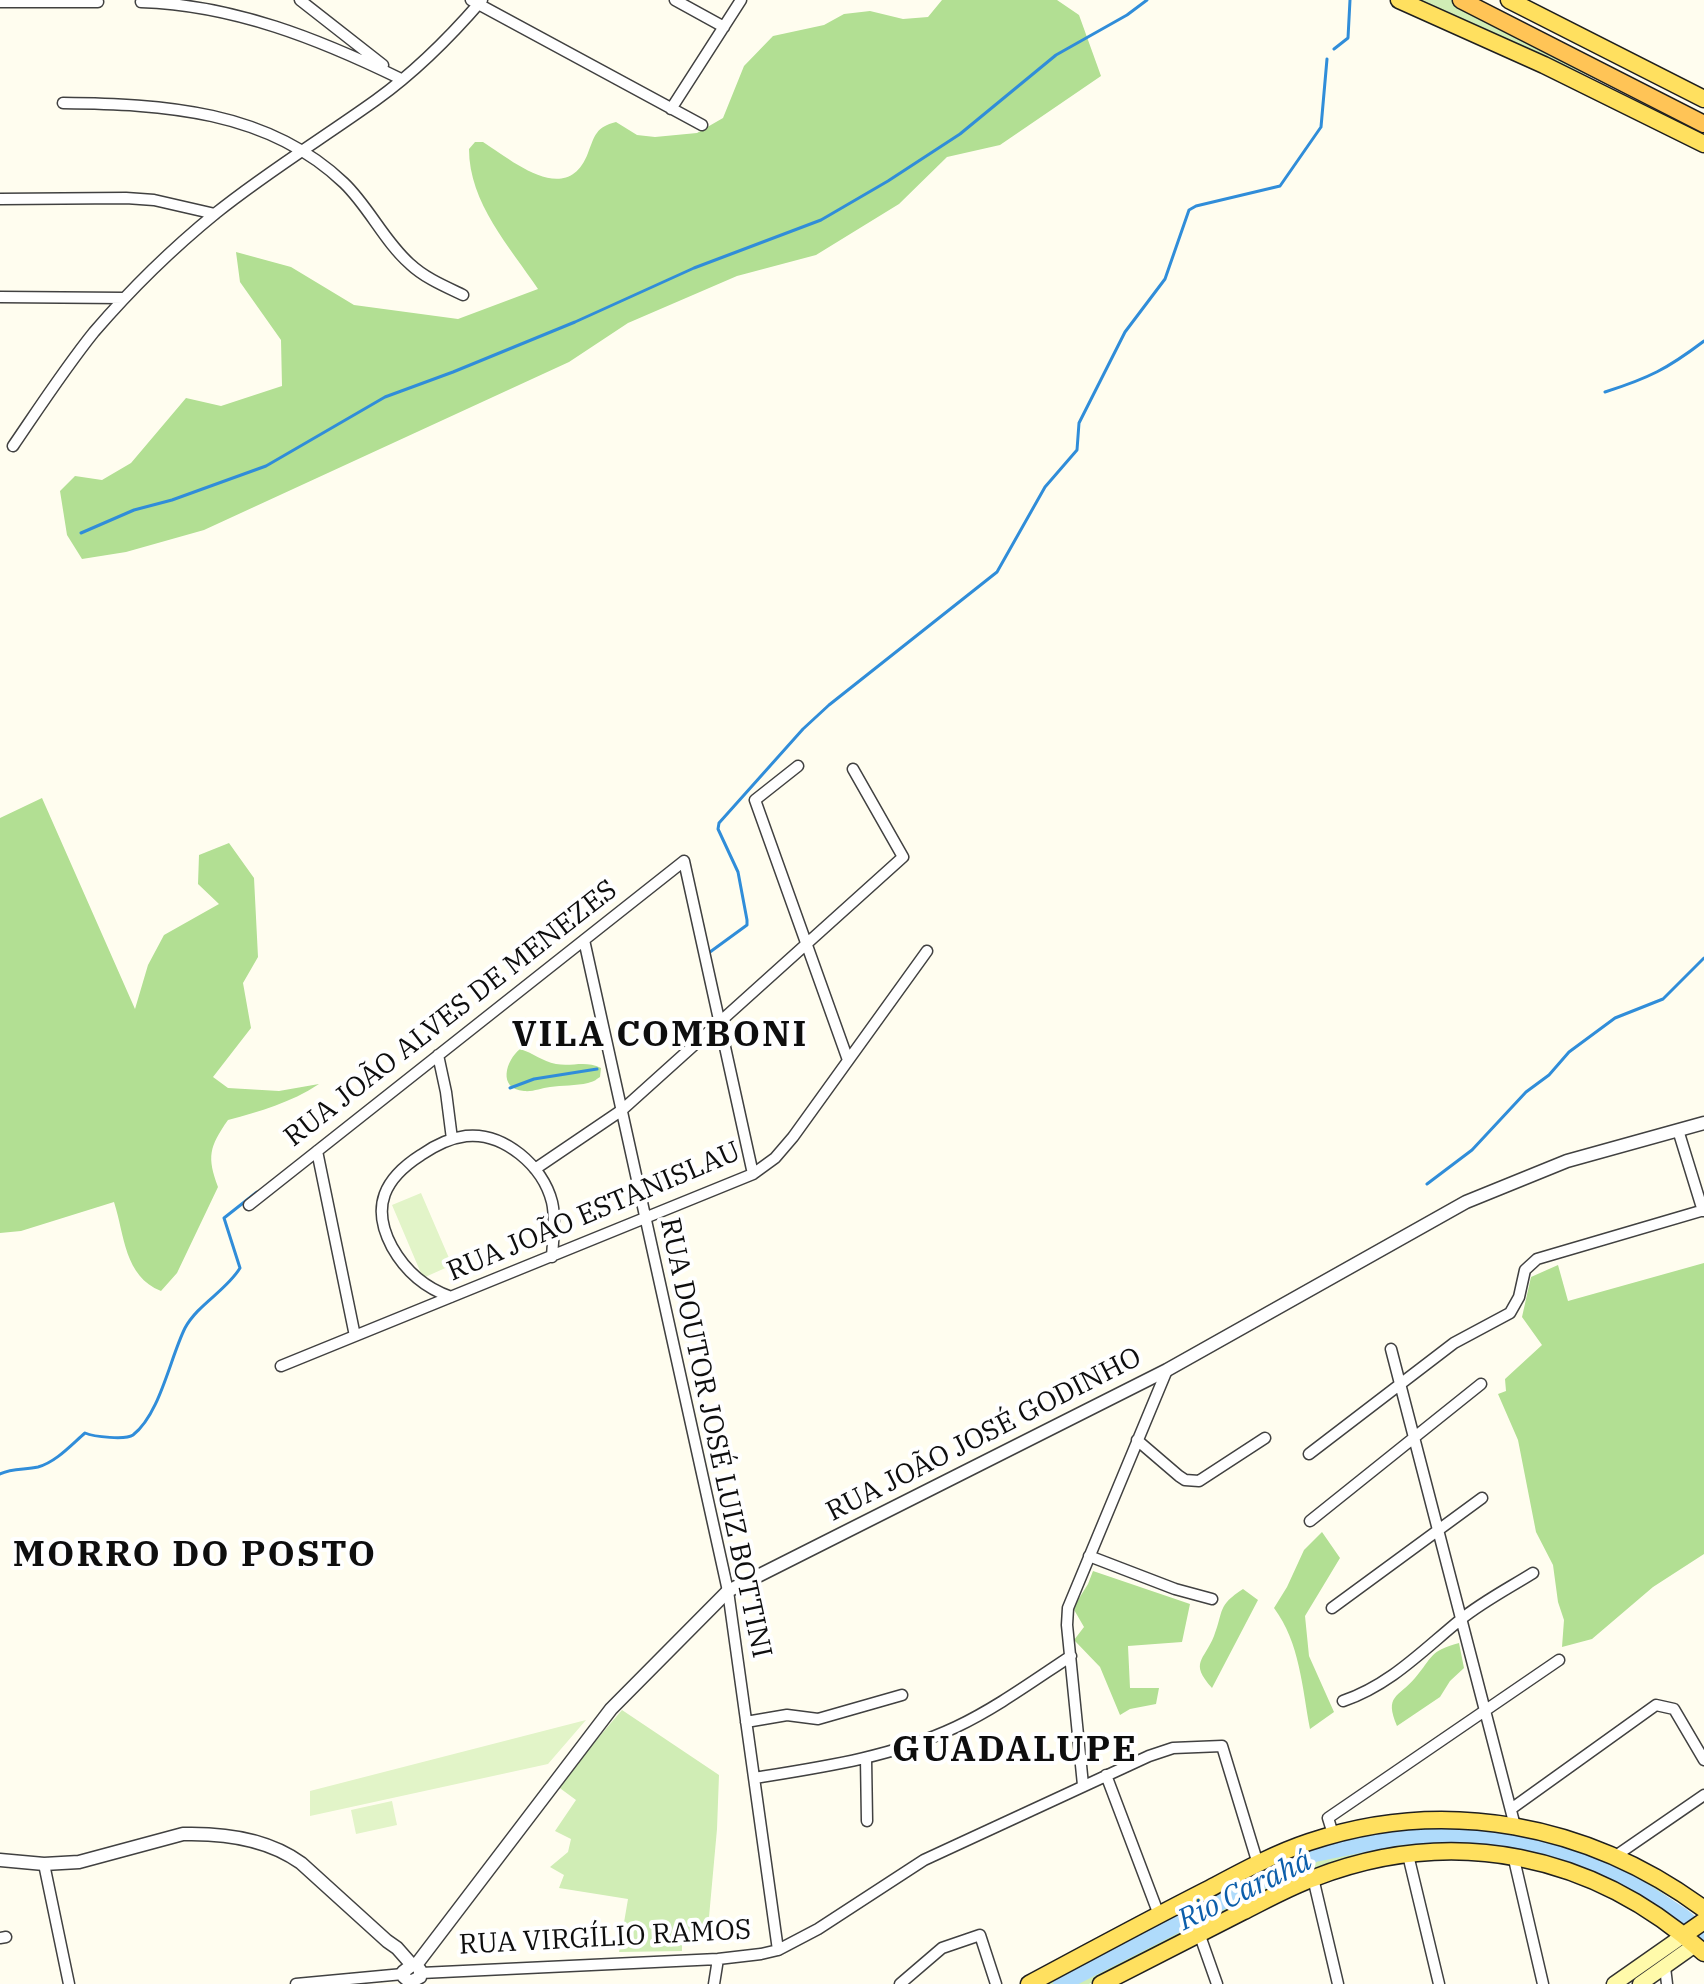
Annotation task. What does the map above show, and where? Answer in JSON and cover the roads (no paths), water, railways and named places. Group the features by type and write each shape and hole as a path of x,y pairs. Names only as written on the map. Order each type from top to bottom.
{"highway":[{"path":"1461,0 1704,124"}],"main road":[{"path":"1399,0 1544,65 1704,144"},
{"path":"1509,0 1704,99"},
{"path":"1029,1984 1297,1846 1379,1823 1433,1818 1513,1817 1614,1857 1663,1882 1704,1909"},
{"path":"1101,1984 1313,1878 1359,1864 1408,1855 1456,1851 1513,1855 1564,1868 1604,1884 1696,1941"},
{"path":"1640,1984 1696,1941 1704,1921"},
{"path":"1614,1984 1696,1941"}],"street":[{"path":"300,0 401,79"},
{"path":"675,0 724,27"},
{"path":"671,109 741,0"},
{"path":"141,2 156,1 273,25 342,51 401,79"},
{"path":"13,446 93,334 124,298 215,214 401,79 477,1 702,125"},
{"path":"0,2 98,2"},
{"path":"63,103 141,105 194,112 246,125 301,150 344,183 409,264 463,295"},
{"path":"0,199 126,198 154,200 215,214"},
{"path":"0,297 124,298"},
{"path":"798,766 755,800 848,1060"},
{"path":"535,1169 622,1110 903,857 853,769"},
{"name":"RUA JOÃO ALVES DE MENEZES","path":"249,1205 684,861 719,1022"},
{"name":"RUA DOUTOR JOSÉ LUIZ BOTTINI","path":"584,940 728,1591 778,1950"},
{"name":"RUA JOÃO ESTANISLAU","path":"281,1366 753,1174 784,1147 927,951"},
{"path":"719,1022 753,1174"},
{"path":"438,1055 452,1139"},
{"name":"RUA JOÃO JOSÉ GODINHO","path":"412,1975 611,1709 728,1591 1167,1370 1466,1202 1567,1161 1704,1123"},
{"path":"1309,1454 1454,1343 1510,1313 1519,1297 1529,1263 1703,1210 1678,1130"},
{"path":"451,1297 426,1286 407,1269 388,1240 381,1210 394,1176 428,1150 452,1139 466,1136 492,1139 515,1151 535,1169 545,1183 552,1202 552,1257"},
{"path":"317,1151 355,1336"},
{"path":"1391,1349 1513,1817 1651,1707 1662,1705 1674,1709 1704,1760"},
{"path":"1083,1785 1067,1625 1068,1608 1167,1370"},
{"path":"1310,1521 1481,1384"},
{"path":"1137,1440 1179,1476 1199,1481 1265,1438"},
{"path":"1332,1608 1482,1498"},
{"path":"1089,1556 1175,1589 1212,1599"},
{"path":"1343,1701 1361,1695 1397,1673 1461,1619 1533,1573"},
{"path":"754,1778 866,1758 920,1742 955,1727 1012,1695 1071,1656"},
{"path":"1333,1834 1328,1818 1559,1660"},
{"path":"746,1722 787,1715 818,1719 902,1695"},
{"name":"RUA VIRGÍLIO RAMOS","path":"296,1984 718,1959 778,1950 835,1919 910,1867 1083,1785 1173,1748 1222,1746 1258,1864"},
{"path":"866,1758 867,1821"},
{"path":"1106,1775 1159,1915"},
{"path":"1614,1857 1704,1795"},
{"path":"0,1860 44,1864 87,1860 183,1834 201,1833 261,1843 288,1853 301,1863 387,1941 412,1975"},
{"path":"1408,1855 1439,1984"},
{"path":"1513,1855 1543,1984"},
{"path":"44,1864 69,1984"},
{"path":"1313,1878 1338,1984"},
{"path":"1199,1933 1217,1984"},
{"path":"900,1984 942,1948 980,1935 996,1984"},
{"path":"714,1984 718,1959"},
{"path":"1665,1967 1667,1984"}],"waterway":[{"path":"81,533 134,510 172,500 266,466 385,397 575,322 694,268 821,220 960,134 1056,55 1127,15 1147,0"},
{"path":"1334,49 1348,38 1350,0"},
{"path":"710,952 747,925 738,872 718,829 719,823 803,729 829,705 997,572 1045,487 1077,450 1079,423 1125,332 1165,279 1189,210 1280,186 1321,127 1327,59"},
{"path":"1605,392 1657,372 1704,341"},
{"path":"1427,1184 1472,1150 1526,1092 1549,1075 1569,1052 1615,1018 1663,999 1704,958"},
{"path":"510,1088 534,1079 597,1069"},
{"path":"0,1474 45,1465 85,1433 124,1437 133,1435 142,1426 157,1400 185,1328 240,1268 224,1218 257,1192"},
{"name":"Rio Carahá","path":"1061,1984 1315,1854 1400,1837 1451,1835 1503,1839 1552,1850 1614,1872 1681,1915 1704,1934"}],"district":[{"name":"VILA COMBONI","path":"660,1036"},
{"name":"MORRO DO POSTO","path":"195,1556"},
{"name":"GUADALUPE","path":"1015,1751"}]}
